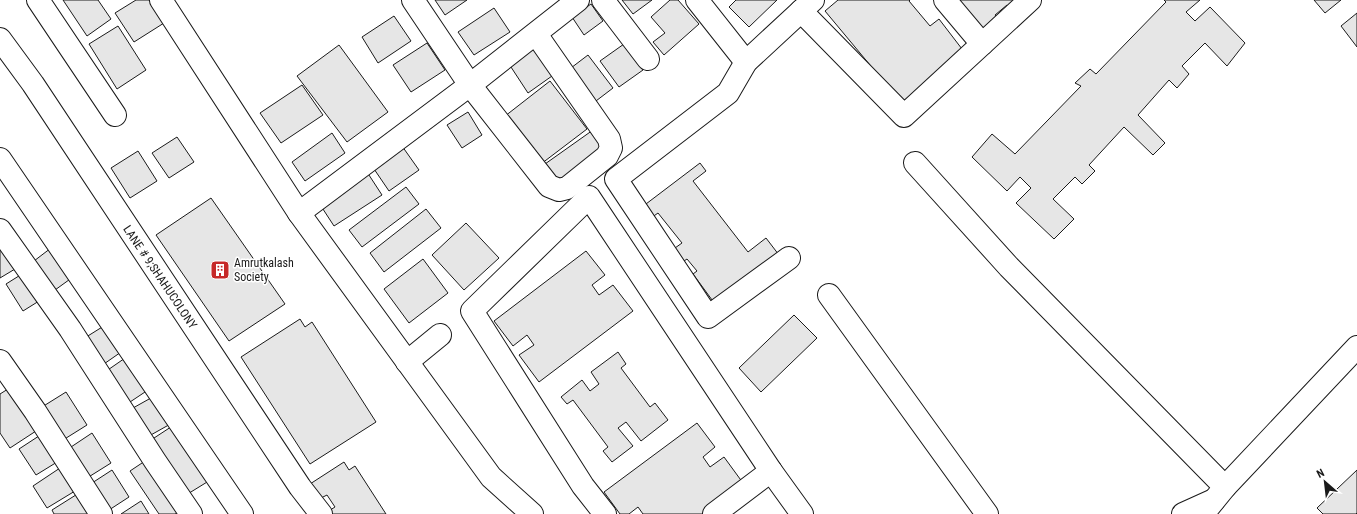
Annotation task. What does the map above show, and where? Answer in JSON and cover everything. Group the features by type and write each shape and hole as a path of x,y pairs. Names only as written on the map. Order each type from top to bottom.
{"street":[{"path":"38,0 115,115"},
{"path":"161,0 299,213 491,477 532,514"},
{"path":"413,0 470,85 549,186 559,190 566,188 607,156 611,148 609,139 536,34"},
{"path":"299,213 470,85 578,0"},
{"path":"603,0 648,58"},
{"path":"697,0 746,62"},
{"path":"945,0 982,44"},
{"path":"789,258 708,317 616,179 728,92 746,62 807,6 904,116 1030,0"},
{"name":"LANE # 9;SHAHUCOLONY","path":"0,39 33,84 300,487 321,514"},
{"path":"0,159 242,514"},
{"path":"915,163 1009,267 1214,501"},
{"path":"605,514 583,486 472,311 589,197 771,471 802,514"},
{"path":"0,230 70,329 191,514"},
{"path":"829,295 987,514"},
{"path":"407,362 440,335"},
{"path":"1183,514 1214,501 1357,347"},
{"path":"0,361 35,411 101,514"},
{"path":"714,514 771,471"}],"building":[{"path":"63,0 98,0 111,19 87,36"},
{"path":"136,0 149,0 164,23 134,42 115,13"},
{"path":"435,0 467,0 445,15"},
{"path":"622,0 652,0 633,14"},
{"path":"670,0 678,0 699,24 664,55 653,42 665,33 651,17"},
{"path":"736,0 777,0 749,27 729,7"},
{"path":"838,0 910,0 909,1 930,26 939,19 962,49 905,107 825,11"},
{"path":"953,0 1027,0 1012,12 1007,5 995,15 1000,21 983,36"},
{"path":"1164,0 1200,0 1186,12 1195,21 1210,7 1245,43 1227,66 1205,43 1182,66 1189,74 1177,88 1169,80 1138,115 1165,143 1153,155 1124,127 1089,165 1095,171 1082,184 1075,177 1053,199 1074,219 1054,239 1016,203 1031,188 1020,177 1007,191 972,157 992,134 1015,154 1081,86 1075,83 1090,69 1096,74 1166,2"},
{"path":"1314,0 1341,0 1325,13"},
{"path":"591,4 603,21 584,35 572,17"},
{"path":"494,8 510,32 474,55 458,32"},
{"path":"1357,13 1357,47 1341,26"},
{"path":"394,16 411,41 378,63 362,37"},
{"path":"118,26 146,70 117,89 89,44"},
{"path":"427,43 445,70 411,92 393,65"},
{"path":"624,44 643,70 619,87 600,61"},
{"path":"339,45 388,112 347,142 297,76"},
{"path":"533,48 552,76 528,93 509,64"},
{"path":"588,55 613,88 592,104 567,71"},
{"path":"550,81 587,129 537,167 500,120"},
{"path":"302,85 323,115 281,143 260,113"},
{"path":"468,112 482,135 462,148 447,125"},
{"path":"593,130 608,152 561,186 545,164"},
{"path":"332,133 345,153 305,181 292,162"},
{"path":"177,137 194,162 169,178 152,153"},
{"path":"402,146 419,170 389,191 372,166"},
{"path":"138,151 157,181 130,198 111,168"},
{"path":"700,163 706,171 693,181 748,252 766,238 779,255 715,304 693,274 697,271 687,259 684,261 675,248 682,243 658,213 651,218 642,207"},
{"path":"367,172 382,195 334,226 319,203"},
{"path":"406,187 419,204 362,247 349,230"},
{"name":"Amrutkalash Society","path":"211,198 285,304 229,341 156,235"},
{"path":"426,209 441,228 384,272 370,253"},
{"path":"466,223 499,258 464,290 432,255"},
{"path":"0,245 15,269 0,278"},
{"path":"51,248 73,277 55,290 34,261"},
{"path":"586,251 605,275 592,285 599,295 613,285 633,311 539,382 519,355 534,345 527,335 513,346 494,321"},
{"path":"423,259 448,293 409,323 384,289"},
{"path":"22,274 39,301 23,311 6,284"},
{"path":"794,315 817,338 761,392 739,368"},
{"path":"300,319 305,327 312,322 376,422 310,464 241,357"},
{"path":"107,324 124,350 101,366 83,339"},
{"path":"618,352 626,364 621,368 650,407 655,403 668,420 641,441 626,422 618,428 633,446 612,462 603,451 608,447 573,400 567,404 561,397 582,380 590,391 599,384 591,372"},
{"path":"128,356 151,388 124,406 102,374"},
{"path":"8,389 36,431 10,448 0,433 0,394"},
{"path":"66,392 87,425 63,440 42,407"},
{"path":"158,394 174,422 149,436 133,408"},
{"path":"177,423 212,479 186,495 151,440"},
{"path":"697,423 715,447 703,457 710,467 724,457 743,483 702,514 643,514 638,507 629,514 620,514 604,492"},
{"path":"45,432 62,459 36,475 19,449"},
{"path":"92,433 111,463 87,478 68,449"},
{"path":"145,461 179,512 175,514 159,514 130,471"},
{"path":"344,462 349,470 355,466 386,514 329,514 327,512 335,507 327,495 319,499 310,484"},
{"path":"60,468 75,491 47,508 33,486"},
{"path":"112,470 129,497 109,510 92,483"},
{"path":"1357,470 1357,513 1323,514 1317,508"},
{"path":"79,493 91,514 54,514 52,510"},
{"path":"141,501 149,514 121,514"}],"place":[{"name":"Amrutkalash Society","path":"220,270"}]}
